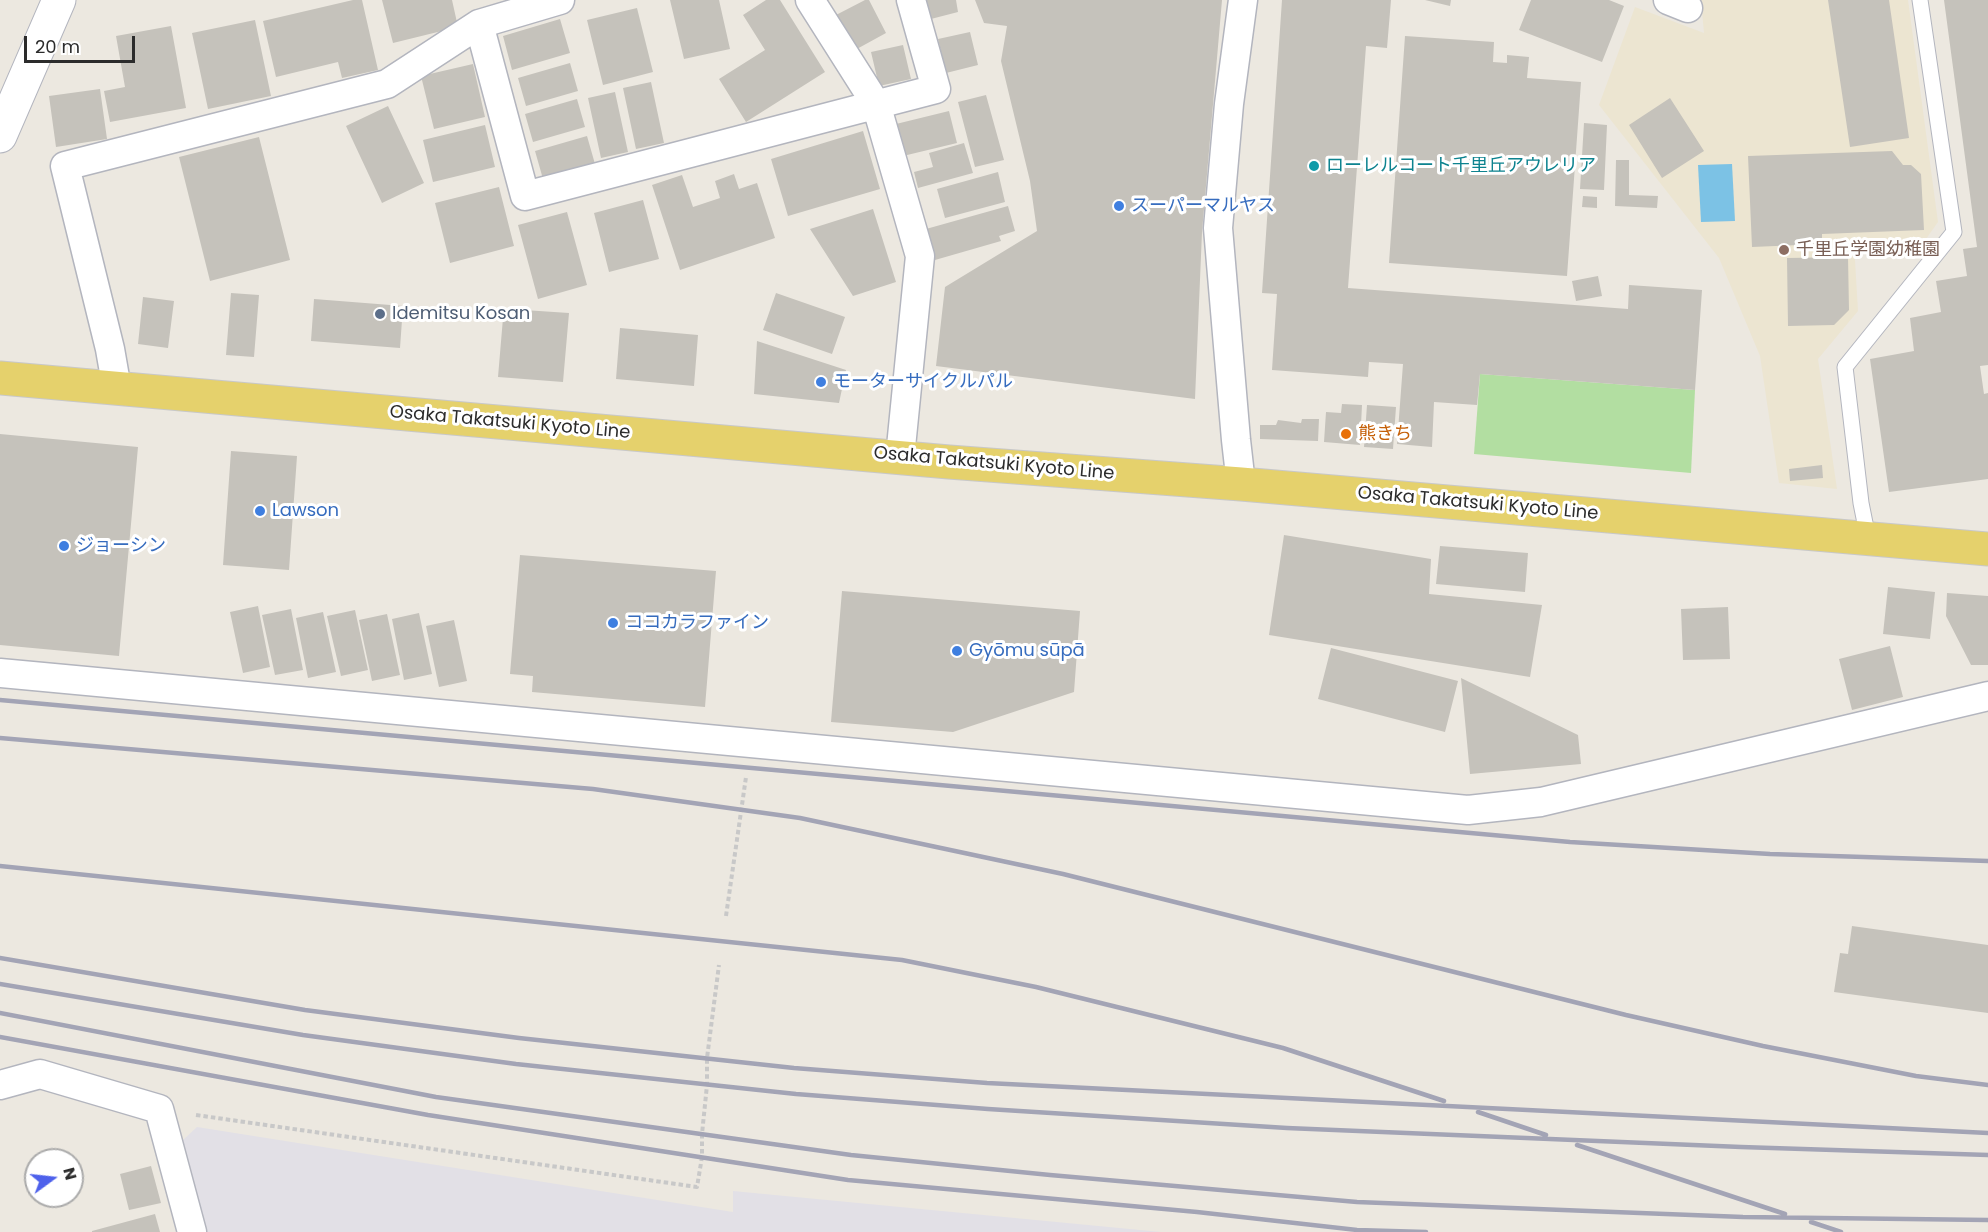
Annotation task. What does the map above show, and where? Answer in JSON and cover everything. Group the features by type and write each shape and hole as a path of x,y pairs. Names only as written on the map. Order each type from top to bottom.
{"main road":[{"name":"Osaka Takatsuki Kyoto Line","path":"0,378 1988,549"}],"street":[{"path":"0,136 59,0"},
{"path":"117,389 110,349 65,166 387,84 479,24 560,0"},
{"path":"810,0 876,104 920,256 900,457"},
{"path":"479,24 525,196 936,89 911,0"},
{"path":"1241,484 1218,228 1229,104 1244,0"},
{"path":"0,673 1468,810 1541,802 1988,696"},
{"path":"0,1085 40,1074 159,1109 192,1232"}],"lane":[{"path":"1868,538 1861,503 1845,367 1954,232 1920,0"}],"path":[{"path":"726,916 751,743"},
{"path":"159,1109 697,1187 702,1157 707,1084 706,1058 719,966"}],"shaded area":[{"name":"千里丘学園幼稚園","path":"1701,0 1908,0 1938,222 1926,239 1854,243 1858,311 1818,359 1837,489 1779,483 1760,356 1719,258 1599,105 1635,7 1704,33"},
{"path":"197,1127 733,1212 733,1191 1161,1232 204,1232 183,1140"}],"green space":[{"path":"1480,374 1695,390 1691,473 1474,454"}],"water":[{"path":"1732,164 1735,221 1701,222 1698,165"}],"building":[{"path":"353,0 362,0 378,70 342,78 338,62 276,77 263,21"},
{"path":"382,0 452,0 458,27 393,43"},
{"path":"670,0 719,0 730,49 684,59"},
{"path":"766,0 780,0 825,72 746,122 719,79 765,50 743,15"},
{"path":"869,0 886,33 855,50 836,15"},
{"path":"922,0 956,0 958,12 927,20"},
{"name":"スーパーマルヤス","path":"975,0 1222,0 1202,232 1195,399 936,366 945,287 1037,231 1030,181 1001,61 1007,26 984,23"},
{"name":"ローレルコート千里丘アウレリア","path":"1282,0 1391,0 1387,48 1366,46 1348,288 1628,309 1629,285 1702,290 1695,390 1480,374 1477,405 1434,402 1432,447 1397,444 1403,364 1369,362 1368,377 1272,370 1277,294 1262,293"},
{"path":"1425,0 1451,0 1450,6"},
{"path":"1531,0 1609,0 1624,6 1602,62 1519,30"},
{"path":"1828,0 1889,0 1909,138 1850,147"},
{"path":"1944,0 1988,0 1988,365 1980,366 1984,394 1988,393 1988,479 1889,492 1870,359 1914,351 1910,318 1941,312 1936,281 1967,276 1963,249 1977,247"},
{"path":"637,8 653,72 603,85 587,20"},
{"path":"560,19 570,53 512,70 503,36"},
{"path":"255,20 271,96 208,109 192,33"},
{"path":"171,26 186,108 110,122 104,91 125,87 116,36"},
{"path":"970,32 978,65 946,73 938,39"},
{"path":"1405,36 1494,42 1493,62 1507,63 1507,55 1529,57 1527,78 1581,82 1567,276 1389,263"},
{"path":"903,45 911,79 879,86 871,52"},
{"path":"570,63 578,91 526,106 518,78"},
{"path":"473,64 485,117 434,129 421,76"},
{"path":"651,82 664,143 636,149 623,88"},
{"path":"100,89 107,139 56,147 49,96"},
{"path":"615,92 628,152 601,158 588,98"},
{"path":"986,95 1004,160 975,167 958,102"},
{"path":"1670,98 1704,151 1662,178 1629,125"},
{"path":"577,99 585,127 533,142 525,114"},
{"path":"388,106 424,183 382,203 346,126"},
{"path":"949,111 957,143 903,156 896,124"},
{"path":"1584,123 1607,125 1604,190 1580,189"},
{"path":"485,125 495,167 433,182 423,140"},
{"path":"863,131 880,189 788,216 771,159"},
{"path":"587,136 595,164 543,179 535,151"},
{"path":"259,137 290,260 210,281 179,157"},
{"path":"964,143 973,173 918,188 914,172 933,167 929,153"},
{"path":"1892,151 1903,165 1911,165 1921,174 1924,230 1822,234 1822,244 1752,247 1748,156"},
{"path":"1616,160 1629,160 1629,195 1658,196 1657,208 1615,206"},
{"path":"998,172 1005,202 945,218 937,189"},
{"path":"734,174 739,189 757,183 775,238 680,270 652,185 682,175 693,207 720,198 715,181"},
{"path":"499,187 514,246 450,263 435,203"},
{"path":"1583,196 1597,197 1597,208 1582,207"},
{"path":"643,200 659,259 609,272 594,213"},
{"path":"1008,206 1015,231 999,236 1001,241 935,260 926,229"},
{"path":"873,209 896,282 853,296 810,229"},
{"path":"567,212 587,285 538,299 518,225"},
{"path":"1848,257 1849,310 1834,325 1788,326 1787,258"},
{"path":"1598,276 1602,296 1576,301 1572,281"},
{"path":"231,293 259,295 254,357 226,355"},
{"path":"776,293 845,317 832,354 763,330"},
{"path":"143,297 174,301 168,348 138,344"},
{"path":"314,299 403,306 400,348 311,341"},
{"path":"524,310 569,313 563,382 498,377 503,318 523,319"},
{"path":"620,328 698,335 694,386 616,379"},
{"path":"757,341 846,370 839,403 754,394"},
{"path":"1342,404 1362,405 1360,445 1324,442 1326,412 1341,413"},
{"path":"1367,405 1396,407 1393,449 1364,447"},
{"path":"1302,419 1319,419 1318,441 1260,439 1260,425 1276,425 1278,420 1301,423"},
{"name":"ジョーシン","path":"0,434 138,447 119,656 0,645"},
{"name":"Lawson","path":"231,451 297,456 289,570 223,565"},
{"path":"1822,465 1823,478 1790,481 1789,469"},
{"path":"1284,535 1431,559 1429,594 1542,605 1530,677 1269,635"},
{"path":"1440,546 1528,553 1525,592 1436,584"},
{"name":"ココカラファイン","path":"520,555 716,571 705,707 532,692 533,676 510,674"},
{"path":"1888,587 1935,592 1930,639 1883,634"},
{"name":"Gyōmu sūpā","path":"842,591 1080,611 1074,692 953,732 831,722"},
{"path":"1947,593 1988,596 1988,665 1971,665 1946,616"},
{"path":"258,606 270,667 243,673 230,612"},
{"path":"1728,607 1730,659 1683,660 1681,609"},
{"path":"291,609 303,670 275,675 262,615"},
{"path":"355,610 368,670 341,676 327,616"},
{"path":"323,612 336,672 308,678 296,618"},
{"path":"419,613 432,674 404,680 392,619"},
{"path":"387,614 400,675 372,681 359,620"},
{"path":"454,620 467,681 439,687 426,626"},
{"path":"1890,646 1903,697 1852,710 1839,659"},
{"path":"1331,648 1458,681 1445,732 1318,699"},
{"path":"1461,678 1578,735 1581,764 1470,774"},
{"path":"1852,926 1988,945 1988,1013 1834,992 1840,953 1848,954"},
{"path":"151,1166 161,1203 129,1210 120,1174"},
{"path":"155,1214 160,1232 92,1232 92,1231"}],"railway":[{"path":"0,700 1570,842 1770,854 1988,861"},
{"path":"0,738 593,789 800,818 1063,874 1626,1015 1763,1046 1916,1076 1988,1085"},
{"path":"0,866 902,960 1036,987 1283,1048 1444,1101"},
{"path":"0,958 305,1010 519,1038 794,1068 987,1083 1988,1133"},
{"path":"0,984 303,1035 516,1064 796,1094 1287,1128 1988,1155"},
{"path":"0,1013 436,1097 851,1155 1357,1202 1743,1217 1988,1220"},
{"path":"0,1037 428,1115 848,1180 1197,1212 1357,1230 1426,1232"},
{"path":"1478,1112 1546,1135"},
{"path":"1577,1145 1785,1214"},
{"path":"1811,1222 1841,1232"}],"place":[{"name":"ローレルコート千里丘アウレリア","path":"1314,166"},
{"name":"スーパーマルヤス","path":"1119,206"},
{"name":"千里丘学園幼稚園","path":"1784,250"},
{"name":"Idemitsu Kosan","path":"380,314"},
{"name":"モーターサイクルパル","path":"821,382"},
{"name":"熊きち","path":"1346,434"},
{"name":"Lawson","path":"260,511"},
{"name":"ジョーシン","path":"64,546"},
{"name":"ココカラファイン","path":"613,623"},
{"name":"Gyōmu sūpā","path":"957,651"}]}
